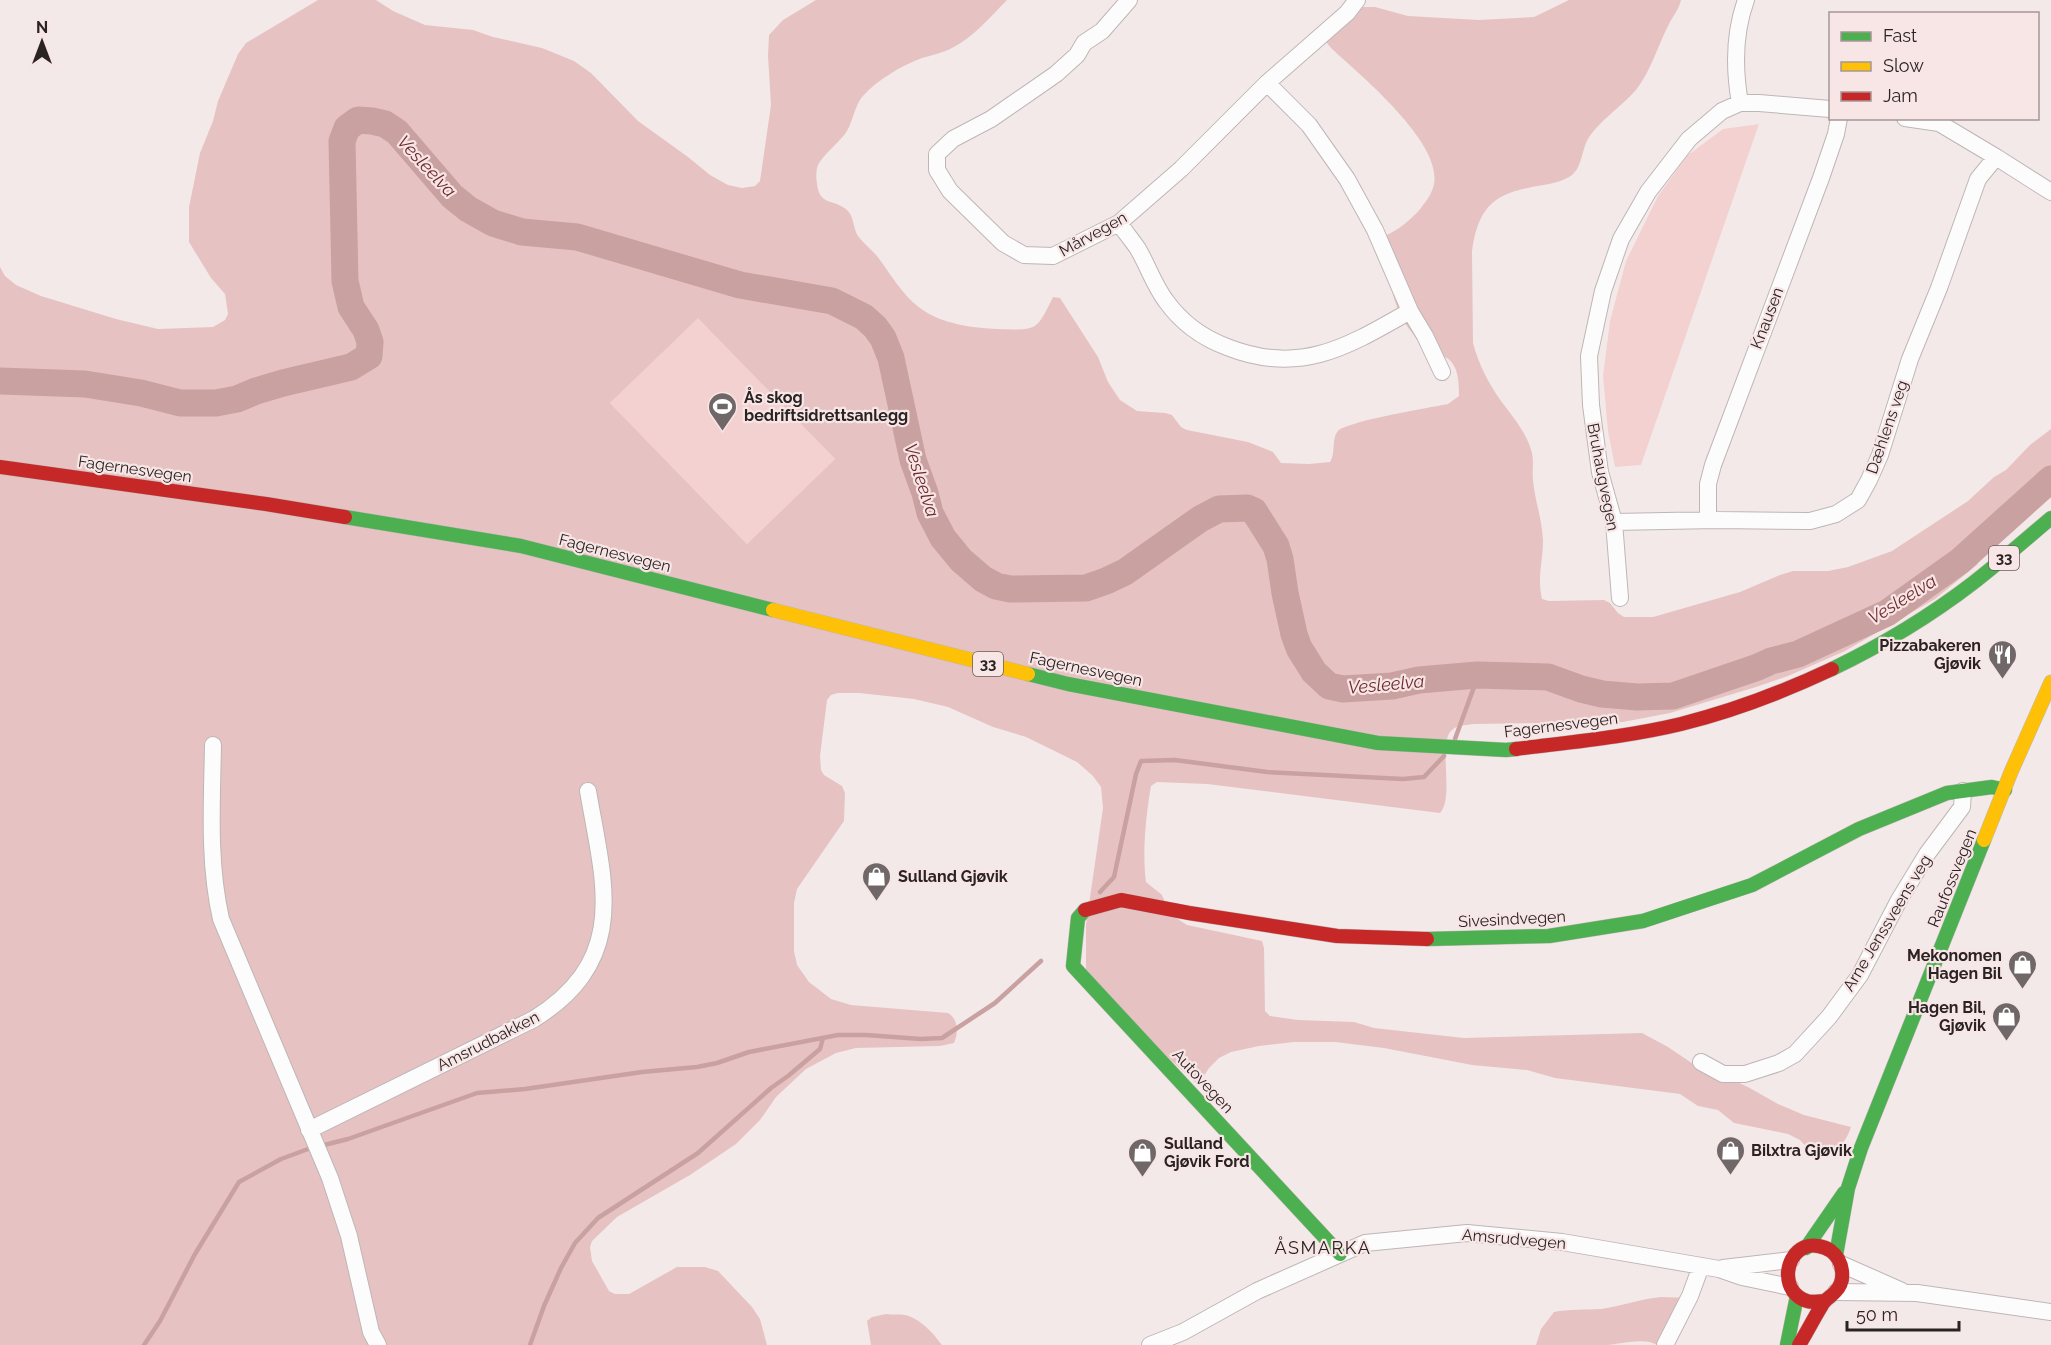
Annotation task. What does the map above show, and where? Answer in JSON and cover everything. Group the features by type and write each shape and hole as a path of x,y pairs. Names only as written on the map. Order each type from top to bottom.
{"main road":[{"name":"Fagernesvegen","path":"0,466 266,504 521,546 1068,684 1378,743 1506,750 1603,738 1680,724 1750,704 1802,683 1856,658 1916,623 1973,583 2051,518"},
{"name":"Raufossvegen","path":"1799,1345 1843,1278 1838,1260 1848,1188 1861,1148 2011,772 2051,682"},
{"name":"Sivesindvegen","path":"1078,918 1087,908 1120,900 1337,936 1435,939 1549,936 1643,921 1752,885 1859,829 1947,793 1992,787 2005,790"},
{"name":"Autovegen","path":"1078,918 1073,966 1340,1254"},
{"name":"Raufossvegen","path":"1791,1260 1796,1253 1806,1248 1848,1188"},
{"path":"1806,1248 1822,1247 1838,1260"},
{"path":"1787,1345 1793,1292 1786,1274 1791,1260"},
{"path":"1793,1292 1811,1302 1830,1296"}],"street":[{"name":"Mårvegen","path":"1129,0 1102,31 1084,43 1077,55 1056,74 992,119 953,139 937,154 937,170 950,191 1003,243 1024,255 1053,256 1119,223 1181,169 1267,83 1347,13 1357,0"},
{"path":"1746,0 1737,39 1736,79 1740,103 1829,109"},
{"path":"1267,83 1309,125 1347,178 1375,230 1410,311 1442,372"},
{"name":"Bruhaugvegen","path":"1620,598 1614,522 1600,472 1590,405 1589,356 1602,291 1621,239 1648,192 1689,139 1722,111 1740,103"},
{"name":"Knausen","path":"1708,520 1708,484 1713,465 1821,178 1839,120"},
{"path":"1919,120 1939,123 2051,192"},
{"name":"Dæhlens veg","path":"1614,522 1810,521 1836,514 1858,500 1880,455 1910,359 1939,288 1978,178 1996,157"},
{"path":"1119,223 1137,248 1166,301 1189,326 1218,344 1245,355 1277,360 1302,359 1341,348 1410,311"},
{"path":"213,745 212,856 215,894 219,910 230,942 330,1178 349,1236 371,1332 378,1345"},
{"name":"Amsrudbakken","path":"309,1130 534,1019 550,1009 578,982 597,948 605,910 604,881 588,791"},
{"name":"Arne Jenssveens veg","path":"1701,1062 1723,1074 1745,1074 1779,1063 1795,1054 1829,1017 1860,975 1899,900 1927,854 1962,807 1964,791"},
{"name":"Amsrudvegen","path":"1150,1345 1183,1332 1257,1291 1365,1243 1467,1233 1562,1242 1719,1269 1793,1292"},
{"name":"Amsrudvegen","path":"1719,1269 1791,1260"},
{"path":"1838,1260 1906,1293"},
{"path":"1665,1345 1690,1296 1701,1266"},
{"path":"1830,1296 1906,1293 2051,1312"}],"shaded area":[{"path":"318,0 376,0 393,11 425,25 473,30 542,48 574,61 591,73 638,121 710,175 728,185 742,188 755,186 760,181 771,105 769,35 783,20 816,0 1007,0 960,43 898,69 882,79 862,97 845,134 818,165 816,179 821,196 848,211 860,239 877,256 908,297 928,313 968,326 1028,329 1043,317 1053,297 1060,298 1098,357 1108,382 1120,400 1137,411 1172,415 1181,427 1187,430 1248,442 1273,452 1281,463 1309,464 1330,462 1336,434 1345,427 1372,419 1448,404 1459,396 1458,376 1451,361 1434,353 1423,344 1401,316 1390,283 1387,259 1385,236 1409,221 1427,200 1434,184 1433,167 1413,130 1396,110 1327,43 1328,29 1354,7 1375,7 1408,16 1479,20 1534,17 1569,0 1681,0 1641,83 1631,96 1592,133 1574,173 1560,181 1514,191 1493,202 1486,210 1475,234 1472,251 1473,343 1488,380 1523,432 1532,453 1534,488 1543,540 1540,576 1542,599 1549,601 1604,600 1624,617 1653,617 1740,592 1793,571 1828,571 1848,567 1892,551 1968,501 2051,429 2051,466 1989,519 1983,531 1978,564 1935,599 1845,651 1788,676 1670,713 1623,722 1474,724 1454,728 1448,736 1446,746 1446,795 1440,813 1207,784 1157,782 1151,786 1146,821 1144,859 1146,882 1162,895 1170,914 1187,925 1262,941 1265,1011 1270,1016 1298,1020 1354,1022 1374,1028 1464,1038 1642,1033 1668,1047 1714,1078 1735,1081 1804,1115 1851,1127 1844,1141 1830,1150 1809,1150 1800,1140 1788,1134 1734,1123 1718,1110 1698,1106 1680,1094 1555,1078 1527,1070 1472,1065 1384,1048 1335,1042 1294,1042 1231,1052 1219,1058 1209,1068 1198,1085 1086,982 1086,925 1103,808 1101,787 1093,776 1077,762 1026,737 993,727 948,707 914,699 838,693 831,695 827,700 820,756 821,770 824,775 842,786 845,793 844,821 797,889 794,903 794,951 797,965 809,982 831,999 851,1005 948,1013 957,1026 954,1043 940,1046 856,1048 836,1053 806,1069 776,1097 760,1120 736,1144 690,1175 617,1217 592,1241 590,1247 592,1261 609,1291 615,1294 629,1294 677,1267 705,1267 718,1271 752,1307 760,1319 767,1345 0,1345 0,267 5,276 16,285 41,296 158,329 213,327 225,320 228,314 225,294 211,278 189,242 189,207 200,153 213,121 218,101 238,54 246,43","holes":["698,318 835,459 747,544 610,403"]},
{"path":"1759,124 1641,465 1615,467 1608,431 1603,376 1610,321 1626,261 1658,196 1688,155 1723,129"},
{"name":"Ås skog bedriftsidrettsanlegg","path":"698,317 835,459 747,544 610,403"},
{"path":"1661,1297 1691,1298 1657,1345 1639,1341 1607,1345 1536,1345 1541,1329 1554,1312 1601,1309"},
{"path":"886,1314 905,1315 916,1319 931,1331 942,1345 871,1345 867,1321 872,1317"}],"waterway":[{"name":"Vesleelva","path":"0,381 85,384 141,393 180,403 216,403 237,399 283,383 351,367 369,356 370,342 366,330 351,307 345,281 342,141 347,128 358,120 385,124 397,132 452,196 468,209 493,223 522,232 577,237 740,285 832,301 864,317 883,338 891,358 913,460 930,513 943,538 961,560 983,579 996,586 1010,589 1086,588 1125,572 1200,519 1219,509 1247,508 1254,511 1276,546 1299,648 1314,672 1329,686 1343,689 1392,686 1419,680 1477,675 1548,677 1602,694 1637,697 1673,696 1771,661 1798,654 1887,613 1960,561 2051,479"},
{"path":"1455,739 1478,676"},
{"path":"1100,892 1114,877 1136,774 1141,761 1175,760 1267,772 1403,779 1424,777 1444,756"},
{"path":"144,1345 239,1182 281,1159 308,1149 348,1139 477,1093 697,1067 749,1052 838,1035 942,1038 995,1003 1041,961"},
{"path":"530,1345 561,1268 575,1243 598,1218 698,1153 771,1088 820,1049 823,1038"}],"traffic: fast":[{"path":"345,517 521,546 773,610"},
{"path":"1832,669 1887,640 1940,607 1983,575 2051,518"},
{"path":"1028,674 1068,684 1378,743 1516,749"},
{"path":"1427,939 1549,936 1643,921 1752,885 1859,829 1947,793 1992,787 2005,790"},
{"path":"1836,1255 1848,1188 1861,1148 1984,840"},
{"path":"1085,910 1078,918 1073,966 1340,1254"},
{"path":"1806,1248 1844,1193"},
{"path":"1787,1345 1797,1296"}],"traffic: slow":[{"path":"773,610 1028,674"},
{"path":"1984,840 2051,682"}],"traffic: jam":[{"path":"0,467 345,517"},
{"path":"1516,749 1620,736 1681,724 1758,700 1832,669"},
{"path":"1085,910 1121,900 1337,936 1427,939"},
{"path":"1799,1345 1823,1303 1833,1294 1839,1287 1842,1277 1841,1265 1831,1251 1818,1246 1805,1247 1792,1259 1789,1267 1789,1283 1799,1297 1809,1302 1825,1301"}],"place":[{"name":"Ås skog bedriftsidrettsanlegg","path":"723,432"},
{"name":"Pizzabakeren Gjøvik","path":"2002,680"},
{"name":"Sulland Gjøvik","path":"877,902"},
{"name":"Mekonomen Hagen Bil","path":"2023,990"},
{"name":"Hagen Bil, Gjøvik","path":"2007,1042"},
{"name":"Bilxtra Gjøvik","path":"1730,1176"},
{"name":"Sulland Gjøvik Ford","path":"1143,1178"}],"district":[{"name":"ÅSMARKA","path":"1323,1247"}]}
